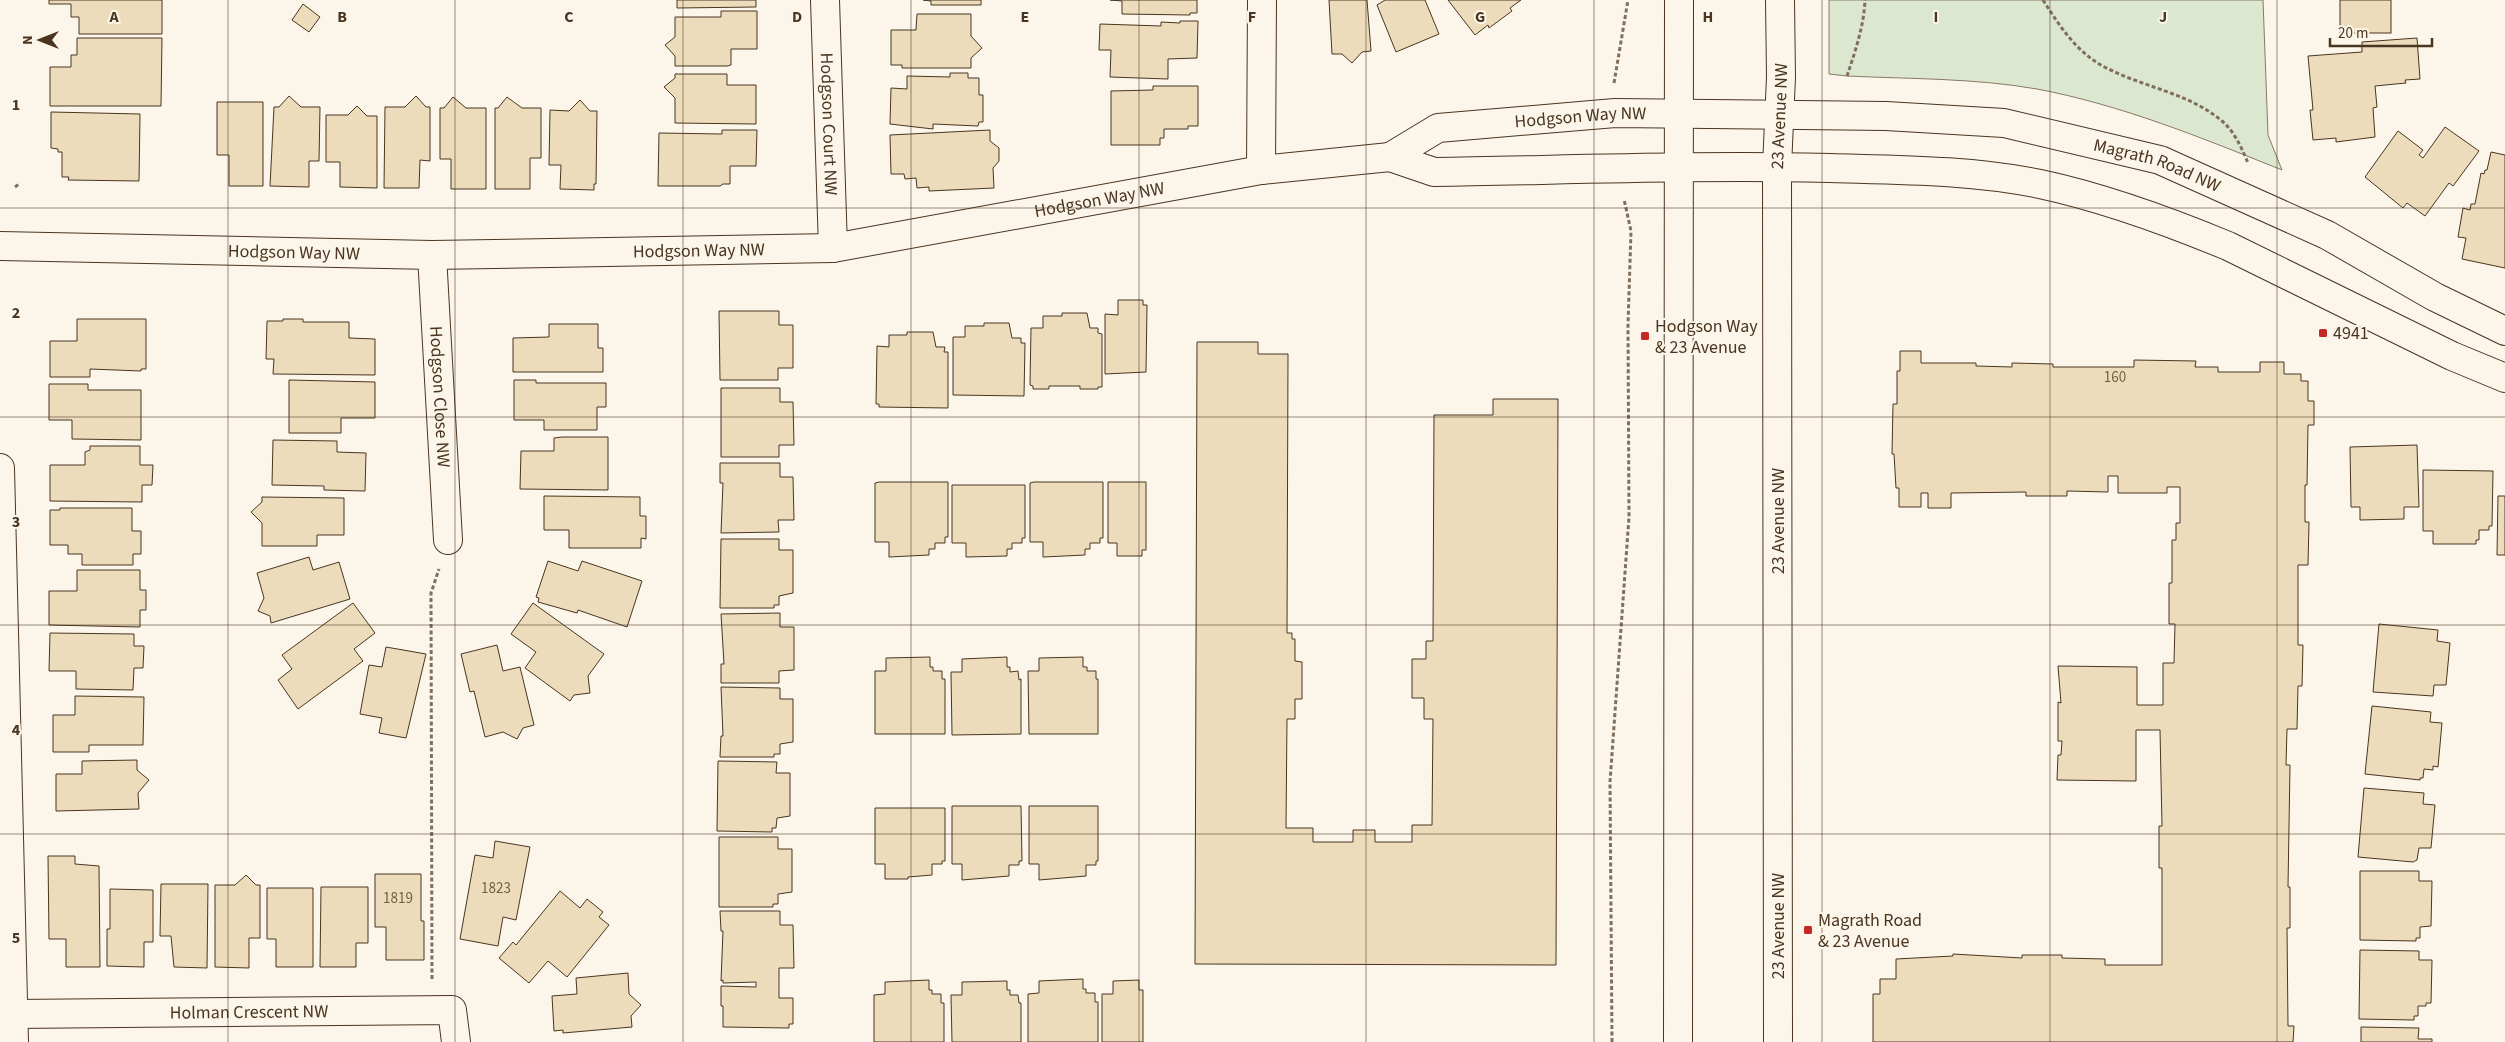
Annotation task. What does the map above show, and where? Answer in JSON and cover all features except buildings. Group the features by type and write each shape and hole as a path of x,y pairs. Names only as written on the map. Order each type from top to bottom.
{"street":[{"name":"Hodgson Court NW","path":"825,0 834,248"},
{"path":"1261,170 1262,0"},
{"path":"1678,1042 1679,0"},
{"name":"23 Avenue NW","path":"1778,1042 1777,167 1780,0"},
{"name":"Hodgson Way NW","path":"1390,157 1438,128 1615,113 1779,114"},
{"name":"Magrath Road NW","path":"1779,114 1962,119 2004,123 2160,160 2327,235 2435,297 2505,331"},
{"name":"Hodgson Way NW","path":"0,246 432,255 834,248 1261,170 1390,157 1434,172 1777,167"},
{"path":"1777,167 1935,171 2040,184 2088,197 2192,231 2228,246 2452,356 2505,378"},
{"name":"Hodgson Close NW","path":"432,255 448,540"},
{"path":"0,468 14,1042"},
{"path":"452,1010 456,1042"},
{"name":"Holman Crescent NW","path":"14,1014 452,1010"}],"path":[{"path":"1615,113 1614,77 1628,0"},
{"path":"1847,76 1857,46 1865,0"},
{"path":"2043,0 2058,24 2080,50 2100,64 2127,78 2197,105 2223,122 2238,141 2248,163"},
{"path":"1612,1042 1610,782 1629,517 1628,325 1631,231 1625,204 1622,169"},
{"path":"15,188 19,184"},
{"path":"448,540 431,594 431,977 452,1010"}],"green space":[{"path":"1829,0 2263,0 2268,135 2282,170 2131,113 2037,89 1966,81 1829,74"}],"place":[{"name":"4941","path":"2323,333"},
{"name":"Hodgson Way & 23 Avenue","path":"1645,336"},
{"name":"Magrath Road & 23 Avenue","path":"1808,930"}]}
